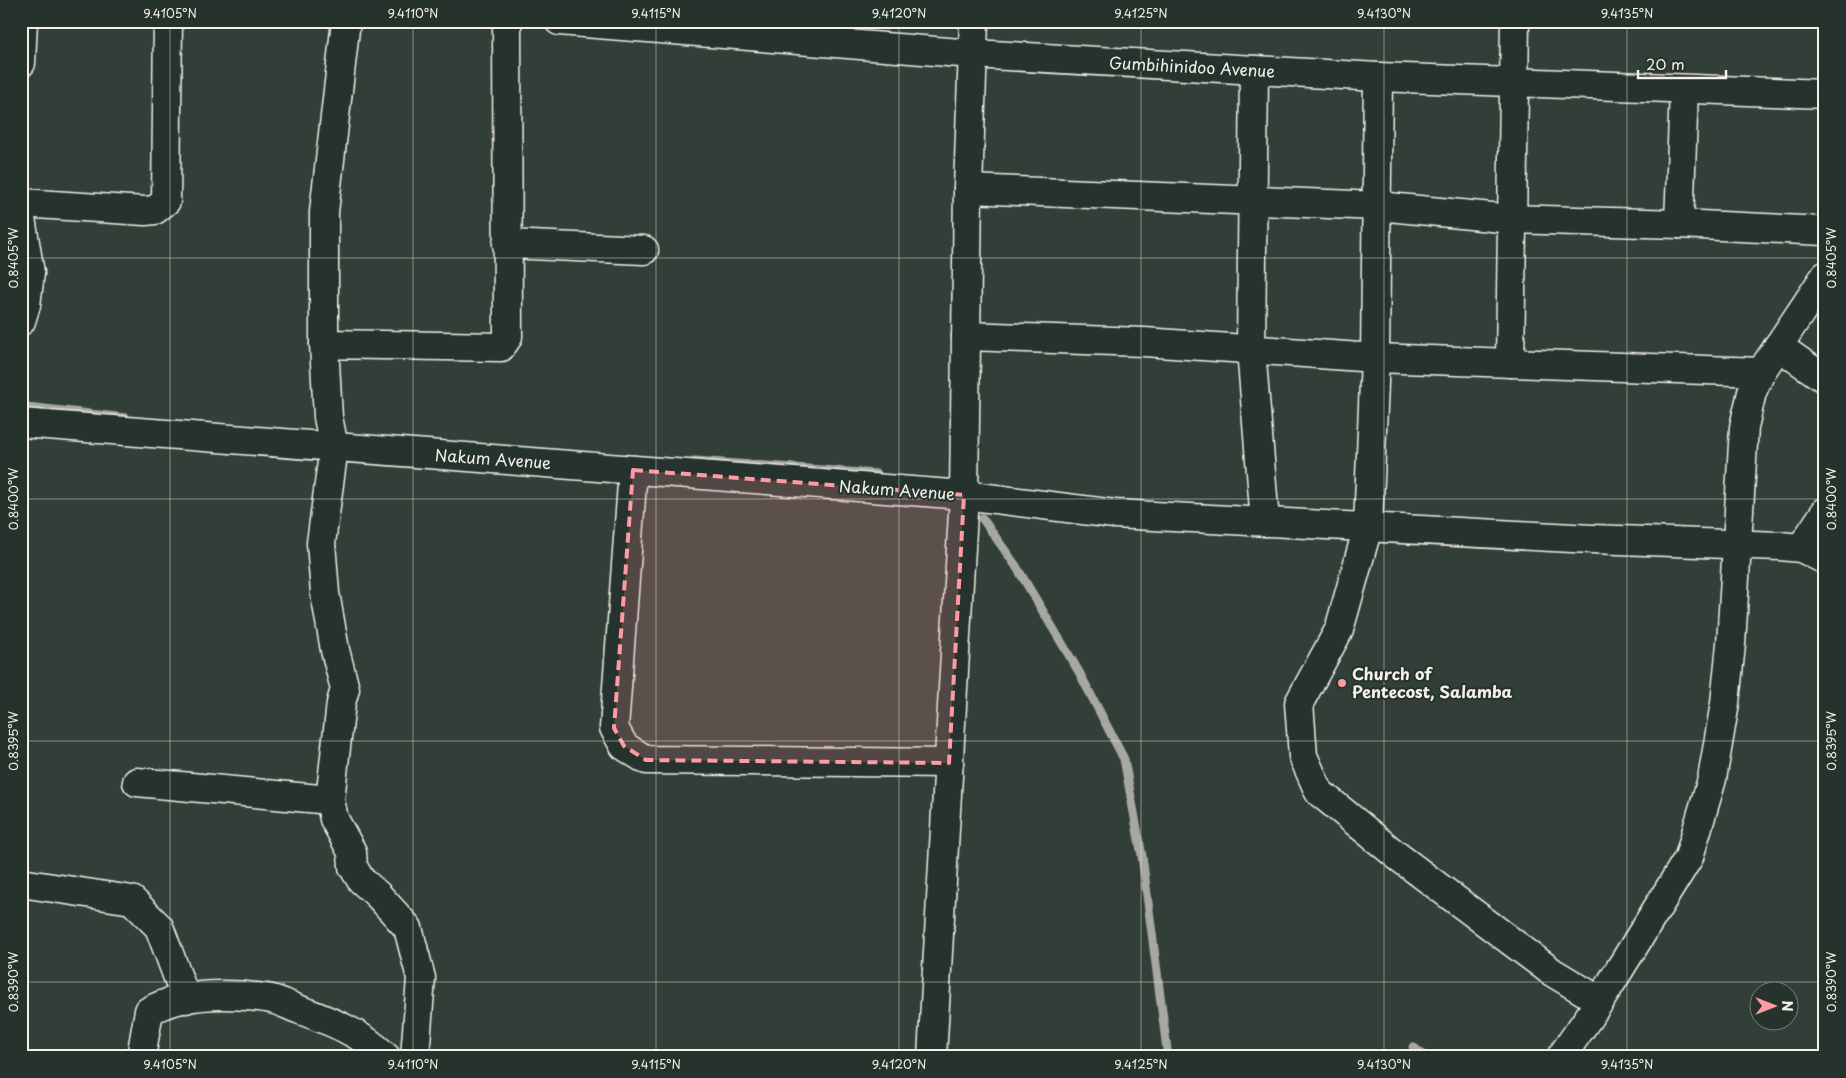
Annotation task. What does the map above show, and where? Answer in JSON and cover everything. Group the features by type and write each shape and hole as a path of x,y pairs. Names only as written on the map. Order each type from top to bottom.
{"street":[{"path":"21,63 23,21"},
{"path":"21,203 155,210 166,201 168,21"},
{"path":"346,21 324,212 326,397 334,447 321,543 325,594 335,650 345,688 330,800 334,819 352,852 353,867 361,880 378,895 408,928 421,978 415,1057"},
{"path":"324,344 501,346 508,337 507,21"},
{"name":"Gumbihinidoo Avenue","path":"560,21 973,54 1378,77 1825,94"},
{"path":"932,1057 964,495 968,189 974,21"},
{"path":"1510,363 1515,21"},
{"path":"1254,70 1251,349 1265,522"},
{"path":"1378,77 1375,358 1368,527 1339,630 1299,703 1303,756 1319,792 1396,855 1552,972 1600,1001"},
{"path":"1679,224 1684,90"},
{"path":"968,189 1378,206 1512,219 1825,231"},
{"path":"21,218 30,273 26,305 21,321"},
{"path":"507,244 644,250"},
{"path":"1561,1057 1600,1001 1689,857 1712,779 1725,703 1731,644 1744,427 1752,392 1761,372 1825,276"},
{"path":"966,336 1144,342 1375,358 1761,372"},
{"path":"1778,346 1825,379"},
{"name":"Nakum Avenue","path":"21,423 964,495 1115,514 1801,548"},
{"path":"633,470 614,728 624,746 646,760 949,763"},
{"path":"1825,512 1801,548 1825,560"},
{"path":"138,782 330,800"},
{"path":"21,883 132,900 159,927 186,999"},
{"path":"141,1057 149,1011 164,1002 217,994 268,998 336,1023 374,1044 386,1057"}],"highlighted area":[{"path":"633,470 964,495 949,763 646,760 624,746 614,728"}],"waterway":[{"path":"27,407 126,418"},
{"path":"695,461 877,474"},
{"path":"982,518 1016,566 1079,672 1124,759 1142,856 1168,1057"},
{"path":"1413,1047 1426,1057"}],"place":[{"name":"Church of Pentecost, Salamba","path":"1342,683"}]}
